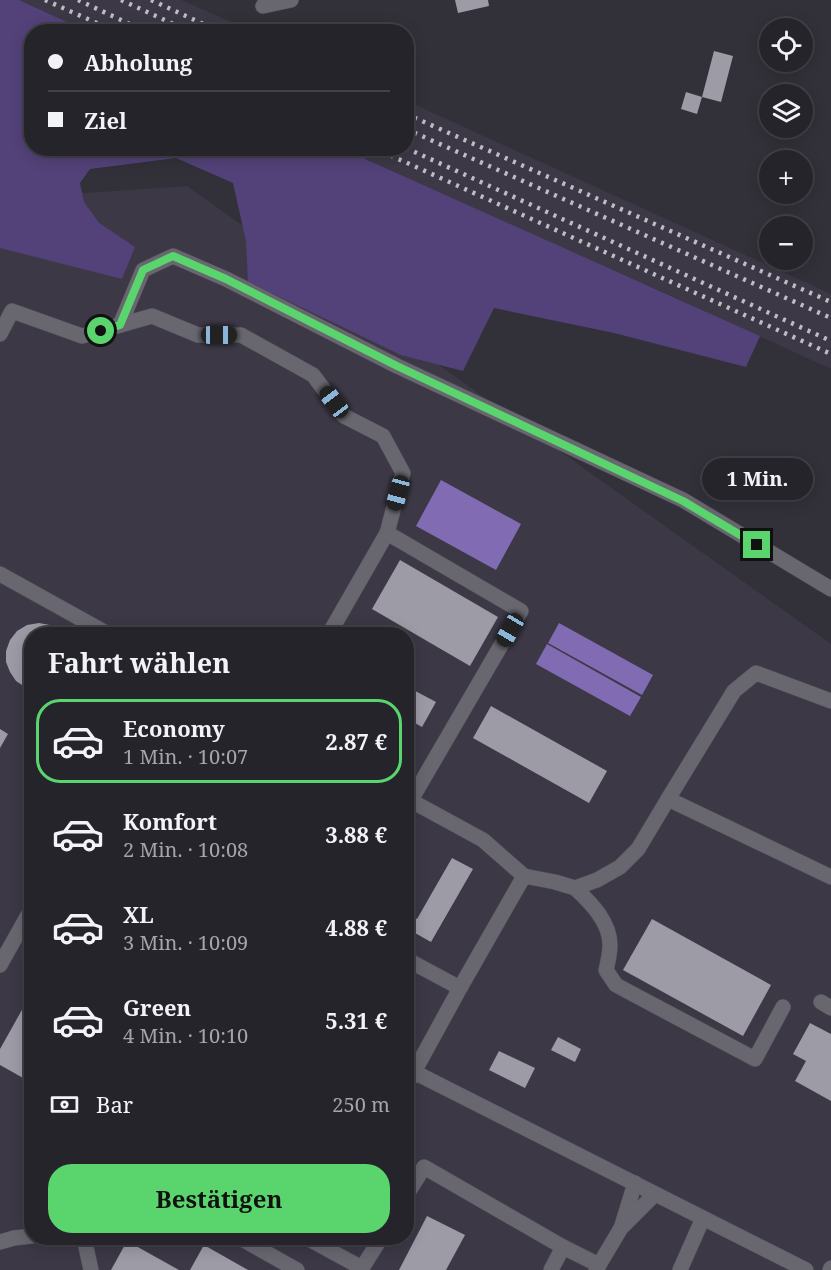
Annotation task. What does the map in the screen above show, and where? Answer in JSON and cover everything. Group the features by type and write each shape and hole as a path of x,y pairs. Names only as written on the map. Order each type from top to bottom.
{"street":[{"path":"263,6 291,0"},
{"path":"120,325 143,270 173,256 226,279 397,366 683,501 831,589"},
{"path":"0,302 12,311 82,336 152,316 198,335 240,335 313,375 344,416 383,436 403,473 387,533 333,627"},
{"path":"0,334 12,311"},
{"path":"387,533 521,611 414,791"},
{"path":"0,573 96,627"},
{"path":"575,888 597,880 620,867 638,849 734,691 756,674 831,701"},
{"path":"668,800 831,877"},
{"path":"414,802 483,840 524,876 575,888 592,903 605,924 610,944 606,970 616,985 755,1059 783,1007"},
{"path":"524,876 414,1072 806,1270"},
{"path":"1,960 24,921"},
{"path":"414,963 460,988"},
{"path":"414,1183 424,1167 598,1268 621,1228 634,1183"},
{"path":"621,1228 656,1194"},
{"path":"680,1270 703,1218"},
{"path":"0,1242 24,1237"},
{"path":"86,1245 91,1270"},
{"path":"252,1245 297,1270"},
{"path":"334,1245 361,1269 376,1245"},
{"path":"551,1270 563,1247"}],"shaded area":[{"path":"0,0 19,0 72,24 24,24 24,156 359,156 760,336 746,367 614,333 494,308 463,371 401,355 248,282 246,241 233,183 176,158 90,169 80,183 84,202 99,223 135,247 122,279 0,248"},
{"path":"19,0 181,0 236,24 72,24"},
{"path":"414,104 759,261 759,270 778,270 831,294 831,369 358,156 414,156"},
{"path":"187,186 831,644 831,1270 0,1270 0,199"},
{"path":"441,480 521,524 496,570 416,526"},
{"path":"559,623 653,675 642,695 548,643"},
{"path":"547,644 641,697 630,716 536,664"}],"building":[{"path":"455,0 488,0 489,6 458,13"},
{"path":"714,51 733,56 721,102 702,97"},
{"path":"686,92 702,97 697,114 681,109"},
{"path":"400,560 498,617 470,666 414,633 414,627 403,627 372,609"},
{"path":"39,623 54,627 24,627 24,686 16,681 10,672 6,662 6,651 17,631 27,625"},
{"path":"414,690 436,702 422,727 414,722"},
{"path":"491,706 607,771 589,803 473,738"},
{"path":"0,729 8,734 0,748"},
{"path":"452,858 473,869 431,942 414,932 414,917 417,919"},
{"path":"652,919 771,985 743,1036 623,970"},
{"path":"24,1006 24,1078 0,1065 0,1049"},
{"path":"810,1023 831,1034 831,1101 795,1081 806,1061 793,1054"},
{"path":"558,1037 581,1049 575,1062 551,1050"},
{"path":"499,1051 535,1068 525,1088 489,1070"},
{"path":"427,1216 465,1235 446,1270 399,1270 414,1245"},
{"path":"125,1245 134,1245 179,1270 111,1270"},
{"path":"204,1245 248,1270 190,1270"}],"railway":[{"path":"45,0 99,24"},
{"path":"78,0 130,24"},
{"path":"121,0 174,24"},
{"path":"151,0 204,24"},
{"path":"414,118 831,302"},
{"path":"414,133 831,318"},
{"path":"414,152 831,341"},
{"path":"392,156 831,354"}],"route":[{"path":"101,331 120,325 143,270 173,256 226,279 397,366 683,501 757,545"}]}
